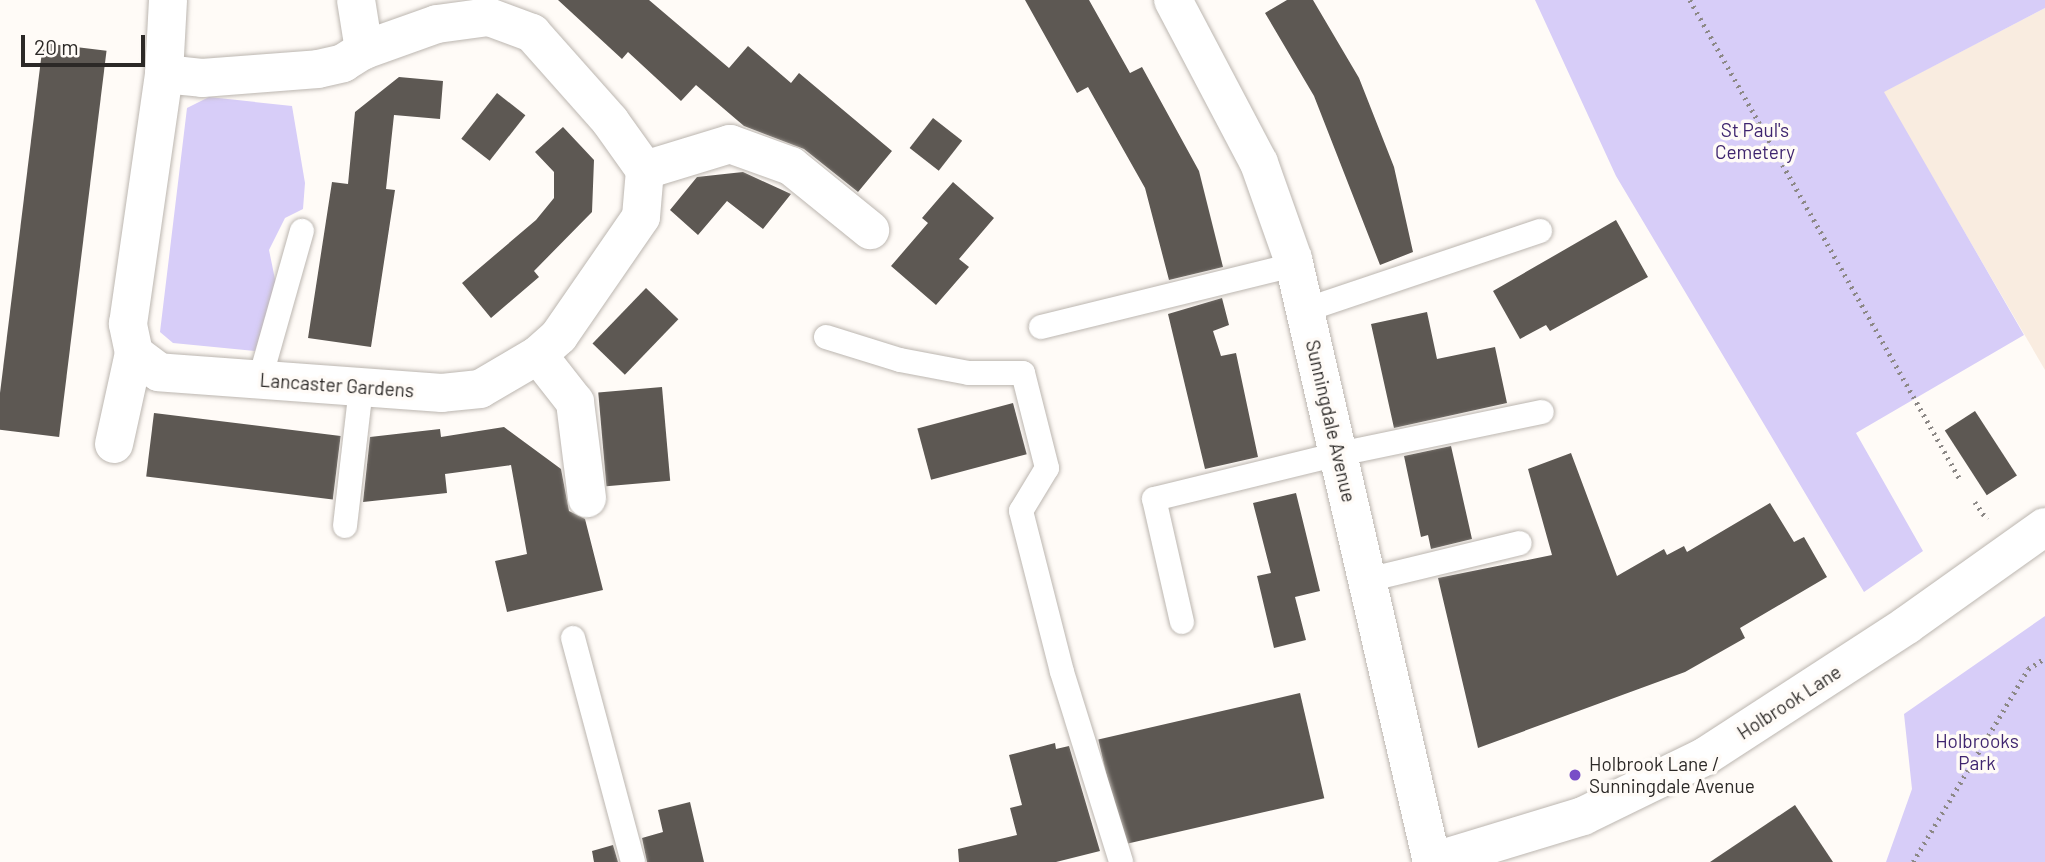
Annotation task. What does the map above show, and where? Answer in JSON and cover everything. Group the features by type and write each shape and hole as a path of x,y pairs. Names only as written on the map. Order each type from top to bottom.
{"street":[{"path":"114,444 134,353 128,324 164,74 168,0"},
{"path":"356,0 364,50"},
{"name":"Sunningdale Avenue","path":"1173,0 1259,163 1294,265 1432,862"},
{"path":"164,74 265,76 344,63 364,50 437,24 489,17 532,33 566,68 645,170 730,144 791,166 870,230"},
{"name":"Lancaster Gardens","path":"134,353 159,372 442,393 480,389 538,355 559,336 640,217 645,170"},
{"path":"538,355 575,402 587,498"},
{"name":"Holbrook Lane","path":"1432,862 1583,816 1704,757 1907,625 2045,527"}],"lane":[{"path":"260,379 302,231"},
{"path":"1305,310 1540,231"},
{"path":"1041,327 1294,265"},
{"path":"826,337 900,360 955,370 1023,373 1047,468 1021,511 1062,672 1121,862"},
{"path":"345,526 361,387"},
{"path":"1182,622 1154,499 1339,453 1542,412"},
{"path":"1367,580 1520,543"},
{"path":"573,638 633,862"}],"path":[{"path":"1690,0 1961,481"},
{"path":"1913,862 2028,669 2045,658"}],"shaded area":[{"path":"2045,8 2045,370 1883,92"}],"green space":[{"name":"St Paul's Cemetery","path":"1535,0 2045,0 2045,8 1884,92 2024,335 1856,433 1923,551 1864,592 1616,176"},
{"path":"209,97 292,106 305,183 303,209 285,218 269,250 276,284 255,351 173,343 160,332 187,108"},
{"name":"Holbrooks Park","path":"2045,616 2045,862 1886,862 1912,789 1904,714"}],"building":[{"path":"558,0 649,0 729,68 748,46 791,83 799,73 892,151 858,192 804,149 744,126 696,85 681,101 628,52 622,59"},
{"path":"1025,0 1089,0 1130,73 1142,67 1199,171 1223,267 1169,280 1145,188 1088,87 1077,93"},
{"path":"1287,0 1313,0 1359,78 1394,167 1413,252 1380,265 1314,96 1265,13"},
{"path":"43,43 107,51 59,437 0,430 0,393"},
{"path":"399,77 443,81 440,119 394,115 386,189 395,190 371,347 308,338 332,182 348,184 355,112"},
{"path":"497,93 525,115 490,161 461,139"},
{"path":"933,118 962,141 939,171 910,148"},
{"path":"563,127 594,160 592,212 534,271 539,277 491,318 462,283 536,220 554,198 554,172 535,152"},
{"path":"743,172 791,194 763,229 727,201 698,235 670,210 697,177"},
{"path":"953,182 994,218 959,259 969,267 936,305 891,266 928,223 922,218"},
{"path":"1616,220 1648,277 1550,331 1546,325 1520,339 1493,291"},
{"path":"646,288 678,319 625,375 593,343"},
{"path":"1222,298 1229,325 1213,331 1221,356 1236,353 1258,457 1205,469 1168,314"},
{"path":"1427,312 1437,359 1495,347 1507,403 1394,428 1371,324"},
{"path":"662,387 670,481 606,486 598,393"},
{"path":"1013,403 1027,454 931,480 917,429"},
{"path":"1975,411 2017,476 1987,495 1945,431"},
{"path":"154,413 341,436 333,499 146,477"},
{"path":"504,427 561,469 569,511 585,519 603,590 507,612 495,561 527,554 511,465 445,474 447,493 363,502 370,437 440,429 441,437"},
{"path":"1451,446 1472,539 1431,549 1428,535 1421,537 1404,456"},
{"path":"1571,453 1617,576 1664,549 1667,555 1684,546 1687,552 1770,503 1794,542 1804,537 1827,577 1740,628 1745,638 1685,672 1478,748 1438,578 1552,555 1528,469"},
{"path":"1296,493 1320,591 1295,597 1306,640 1274,648 1257,576 1271,573 1253,503"},
{"path":"1300,693 1324,798 1123,845 1098,740"},
{"path":"1055,743 1056,749 1069,746 1100,851 1056,862 959,862 958,849 1017,835 1010,808 1022,805 1009,755"},
{"path":"690,802 704,862 647,862 642,838 663,832 658,810"},
{"path":"1795,805 1833,862 1710,862"},
{"path":"613,845 618,862 594,862 592,851"}],"place":[{"name":"Holbrook Lane / Sunningdale Avenue","path":"1575,775"}]}
